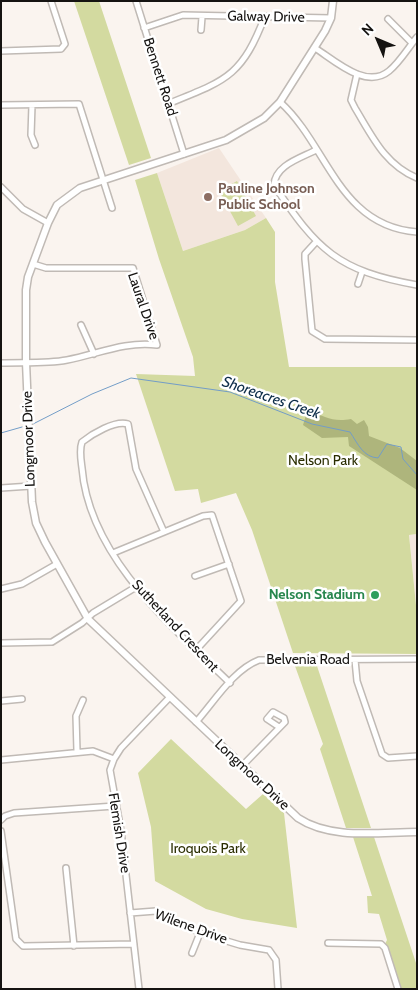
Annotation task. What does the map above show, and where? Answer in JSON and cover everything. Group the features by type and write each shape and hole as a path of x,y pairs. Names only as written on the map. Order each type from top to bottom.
{"street":[{"path":"1,51 61,49 65,44 64,36 51,1"},
{"name":"Bennett Road","path":"136,1 170,103 184,154"},
{"name":"Longmoor Drive","path":"334,1 331,18 315,48 280,102 264,118 244,132 103,180 70,194 58,205 48,223 26,290 26,362 32,502 36,523 88,619 169,698 306,824 344,832 417,832"},
{"name":"Galway Drive","path":"144,28 183,15 331,18"},
{"path":"201,30 202,16"},
{"path":"170,103 212,86 233,74 250,50 265,16"},
{"path":"388,19 412,43"},
{"path":"315,48 357,74 371,77 389,71 417,37"},
{"path":"357,74 351,100 355,108 390,162 402,172 417,178"},
{"path":"280,102 300,122 332,177 364,212 387,225 417,232"},
{"path":"1,105 79,104 112,208"},
{"path":"32,105 31,135 35,145"},
{"path":"316,150 280,169 275,178 274,184 298,221 316,242 337,258 362,272 380,278 417,285"},
{"path":"1,187 23,209 48,223"},
{"path":"316,242 306,254 305,259 312,330 316,334 325,339 417,340"},
{"name":"Laural Drive","path":"1,363 64,361 94,354 113,347 135,344 157,345 133,268 46,268 34,264"},
{"path":"358,284 362,272"},
{"path":"81,325 94,354"},
{"name":"Sutherland Crescent","path":"164,532 136,469 128,424 122,422 92,434 82,442 80,446 83,483 90,511 114,553 136,587 230,683"},
{"path":"1,488 31,486"},
{"path":"114,553 203,516 212,515 241,601 196,650"},
{"path":"1,589 22,584 57,564"},
{"path":"195,576 229,564"},
{"path":"1,643 52,642 88,619 92,613 136,587"},
{"name":"Belvenia Road","path":"196,722 230,683 250,664 259,660 417,659"},
{"path":"355,660 357,681 382,754 388,758 417,756"},
{"path":"1,760 77,751 93,751 114,759 169,698"},
{"path":"1,701 22,699"},
{"path":"77,751 76,716 83,700"},
{"path":"242,766 279,728"},
{"name":"Flemish Drive","path":"114,759 110,776 121,831 140,989"},
{"path":"1,820 5,816 14,813 115,806"},
{"path":"1,831 16,939 23,946 134,944"},
{"path":"66,868 74,946"},
{"name":"Wilene Drive","path":"130,913 156,911 200,933 240,945 269,950 276,960 278,989"},
{"path":"192,953 200,933"},
{"path":"328,943 381,944 385,948 398,989"}],"shaded area":[{"name":"Pauline Johnson Public School","path":"219,148 266,218 245,230 183,251 157,173"},
{"path":"417,534 417,615 409,535"}],"green space":[{"path":"74,1 99,1 151,158 129,165"},
{"name":"Nelson Park","path":"157,173 183,251 245,230 266,218 275,232 275,282 289,367 417,367 417,534 409,535 417,615 417,654 293,653 252,530 236,493 201,503 198,489 175,491 136,374 195,376 193,357 159,259 135,180"},
{"path":"237,181 256,216 238,226 219,191"},
{"path":"307,412 338,420 351,419 357,424 364,420 368,427 369,436 400,448 417,461 417,490 349,446 348,437 322,438 303,425"},
{"path":"295,666 317,666 371,828 346,828 320,749 323,744"},
{"name":"Iroquois Park","path":"171,739 246,809 263,794 284,813 297,928 242,919 206,909 155,881 151,827 138,773"},
{"path":"353,837 374,837 417,966 417,989 401,989 385,944 387,940 379,914 368,913 367,896 372,896"}],"waterway":[{"name":"Shoreacres Creek","path":"33,424 92,394 131,378 230,392 312,424 350,432 361,449 373,457 378,458 387,444 401,447 403,459 417,475"},
{"name":"Shoreacres Creek","path":"1,433 22,427"}],"place":[{"name":"Pauline Johnson Public School","path":"208,197"},
{"name":"Nelson Stadium","path":"375,595"}]}
